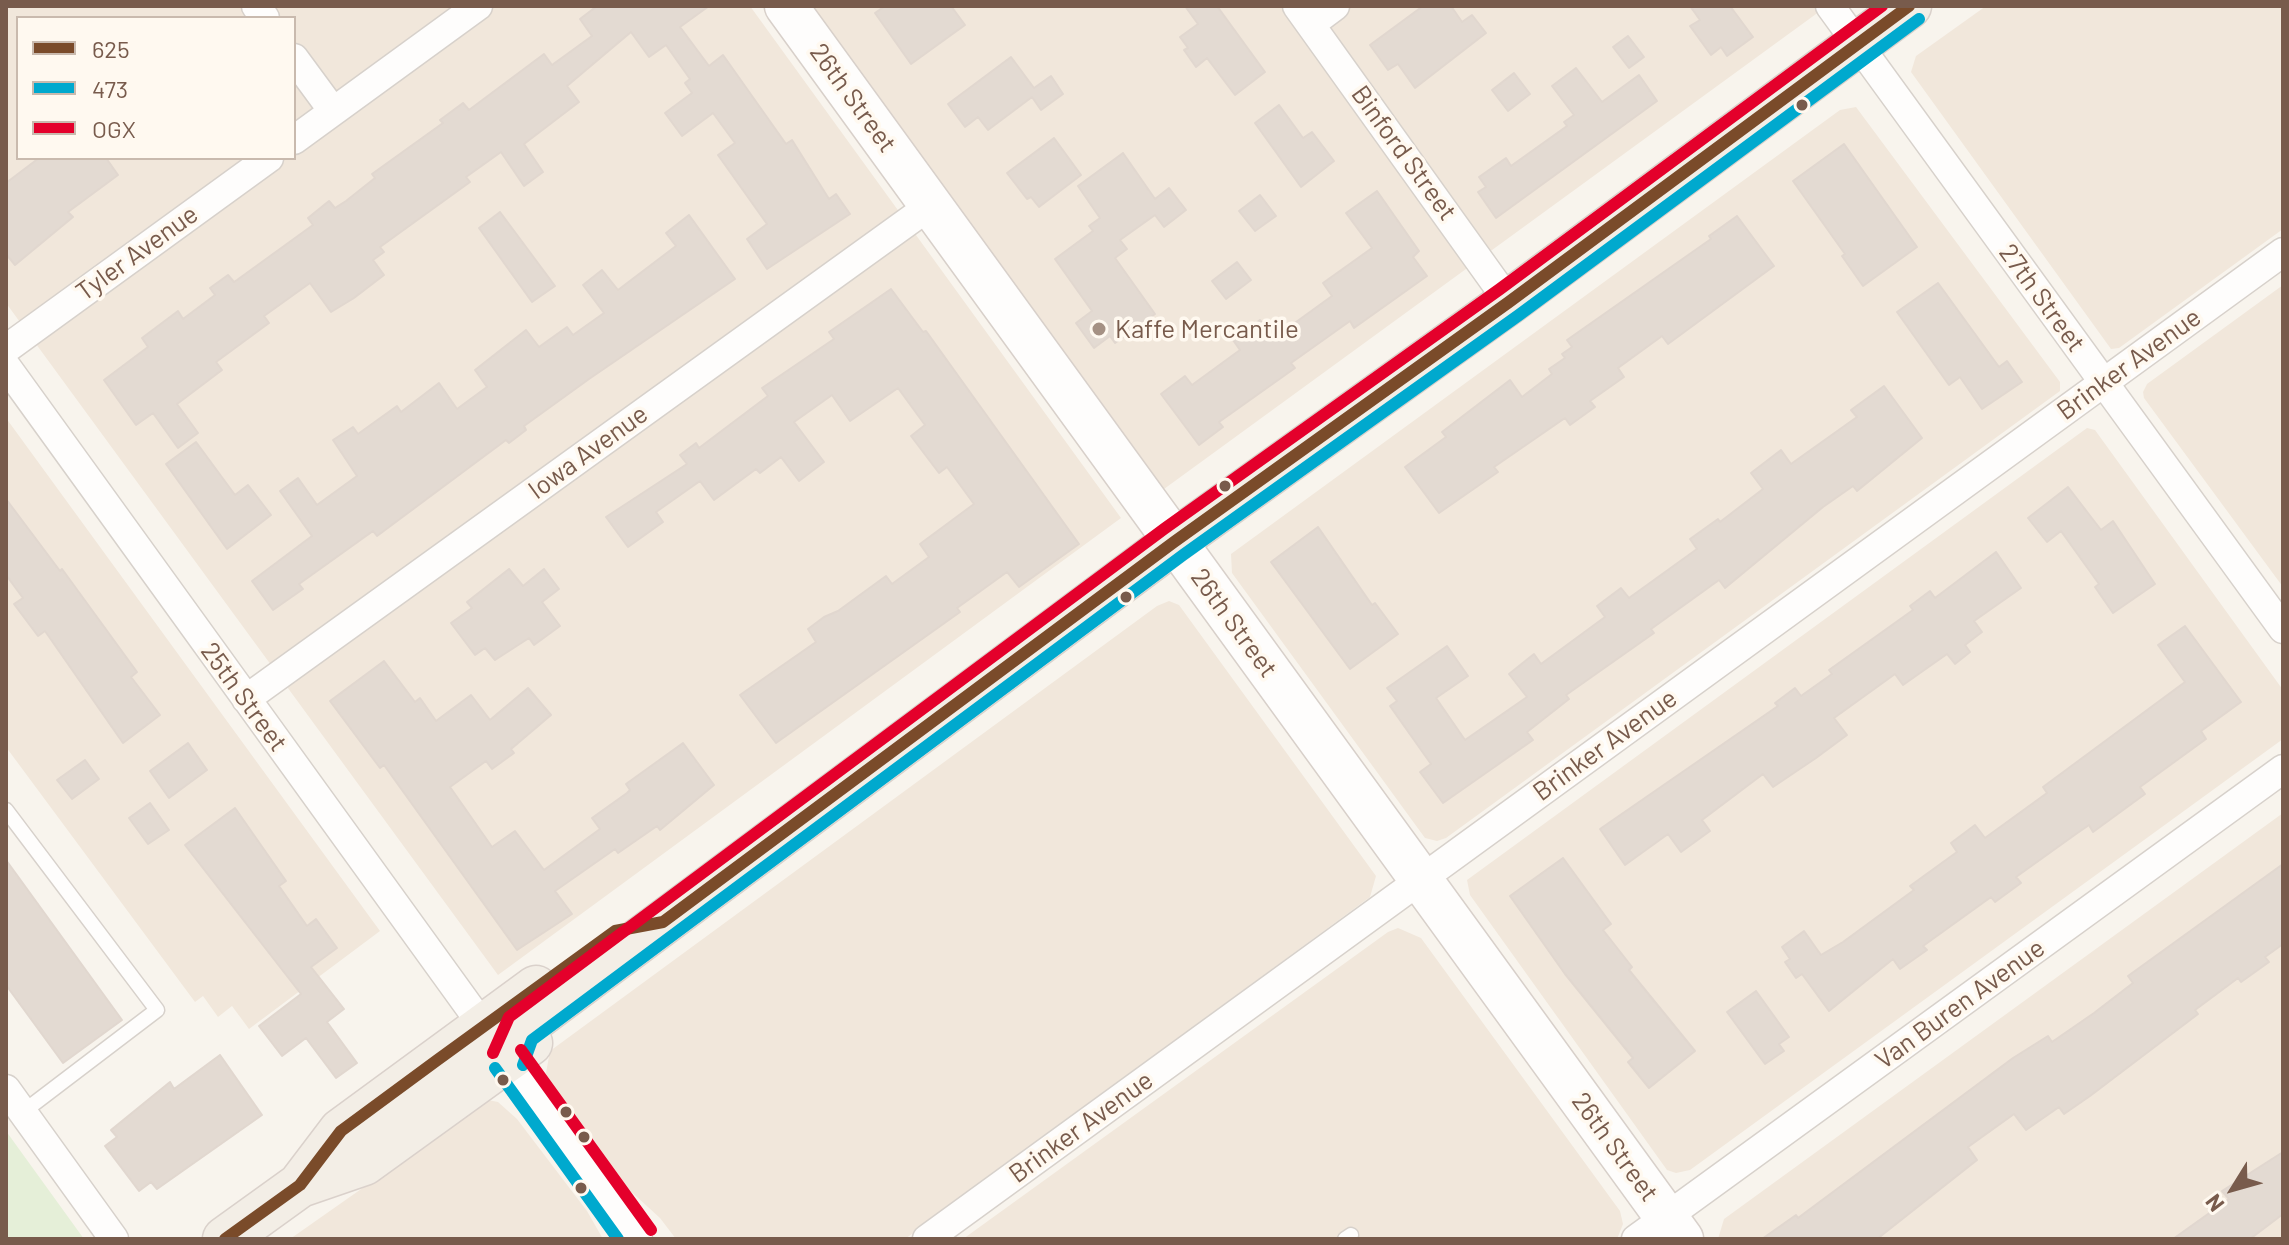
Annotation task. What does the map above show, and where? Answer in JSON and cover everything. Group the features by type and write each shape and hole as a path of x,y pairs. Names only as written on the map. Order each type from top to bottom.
{"main road":[{"path":"225,1239 300,1185 364,1163 615,931 663,922 1174,542 1509,302 1909,6"}],"street":[{"path":"296,139 478,6"},
{"name":"26th Street","path":"786,6 1421,880 1661,1232"},
{"path":"1304,15 1335,6"},
{"name":"27th Street","path":"1830,6 2283,629"},
{"name":"Binford Street","path":"1304,15 1509,302"},
{"path":"296,61 333,111"},
{"name":"Tyler Avenue","path":"6,349 266,160"},
{"name":"Iowa Avenue","path":"246,699 931,205"},
{"name":"Brinker Avenue","path":"927,1239 2283,252"},
{"name":"25th Street","path":"6,366 638,1239"},
{"name":"Van Buren Avenue","path":"1661,1232 2283,769"},
{"path":"6,1089 114,1239"}],"lane":[{"path":"6,810 157,1010 23,1112"}],"shaded area":[{"path":"6,6 750,6 1121,518 498,975 6,303"},
{"path":"812,6 1827,6 1164,489"},
{"path":"1986,6 2283,6 2283,229 2119,348 2111,349 1911,72 1916,56"},
{"path":"1856,107 2060,382 2060,391 1446,838 1437,841 1425,838 1232,573 1231,554 1840,110"},
{"path":"2283,285 2283,587 2144,398 2143,392 2147,384"},
{"path":"6,418 380,931 249,1029 232,1006 218,1017 203,996 195,1002 6,747"},
{"path":"2087,428 2095,430 2283,690 2283,739 1690,1170 1676,1173 1667,1170 1470,895 1467,880"},
{"path":"1169,601 1179,605 1376,876 1370,897 905,1239 676,1239 660,1218 614,1176 550,1089 546,1073 550,1051 1157,606"},
{"path":"2283,813 2283,1239 1718,1239 1724,1219"},
{"path":"1398,928 1421,938 1620,1211 1623,1224 1617,1239 963,1239 1388,932"},
{"path":"488,1100 498,1102 517,1119 587,1211 603,1239 290,1239"}],"green space":[{"path":"6,1131 84,1239 6,1239"}],"building":[{"path":"597,6 709,6 680,27 709,66 723,55 786,144 792,140 829,199 836,194 850,214 767,269 747,239 767,224 718,155 735,143 713,113 682,136 665,113 692,93 685,83 690,79 666,45 649,57 631,32 567,86 579,102 524,144 543,172 524,186 501,152 466,177 470,182 380,247 384,252 373,260 384,275 354,298 331,312 310,283 264,316 269,323 216,362 222,370 177,404 198,433 178,448 153,413 136,425 104,380 148,347 142,338 178,311 183,319 215,295 210,288 228,275 234,282 313,225 308,218 329,201 335,208 346,201 375,178 372,174 443,123 440,120 463,103 469,110 544,54 552,65 592,36 580,19"},
{"path":"885,6 951,6 965,25 911,64 875,13"},
{"path":"1185,6 1217,6 1265,72 1235,95 1207,58 1196,67 1184,50 1188,48 1180,37 1198,24"},
{"path":"1423,6 1451,6 1462,22 1472,15 1486,33 1415,88 1398,64 1388,70 1370,45"},
{"path":"1690,6 1730,6 1753,37 1727,56 1721,47 1711,55 1690,26 1700,20"},
{"path":"1628,36 1644,57 1629,68 1613,47"},
{"path":"1011,57 1034,88 1051,76 1063,94 1041,110 1032,97 988,130 978,117 965,127 948,104"},
{"path":"1576,68 1602,102 1639,75 1657,101 1496,218 1478,192 1486,187 1479,177 1506,158 1511,166 1567,126 1564,122 1574,115 1552,86"},
{"path":"1514,73 1530,94 1508,111 1492,90"},
{"path":"1279,105 1303,138 1312,132 1334,161 1301,187 1255,123"},
{"path":"1054,138 1081,175 1039,207 1031,197 1027,199 1007,173"},
{"path":"1844,144 1917,247 1863,286 1842,256 1845,254 1793,181"},
{"path":"1123,153 1155,199 1169,188 1186,210 1164,227 1155,215 1120,240 1127,249 1115,258 1155,314 1115,343 1110,336 1094,348 1076,323 1092,311 1055,259 1093,231 1089,226 1100,218 1078,186"},
{"path":"36,160 107,160 118,175 68,212 73,217 15,265 6,254 6,183"},
{"path":"1377,191 1419,251 1413,257 1427,276 1354,328 1350,321 1291,363 1295,368 1219,422 1223,427 1199,445 1161,394 1185,376 1192,385 1240,350 1233,340 1260,320 1274,338 1332,296 1323,283 1372,248 1346,213"},
{"path":"1260,195 1276,216 1255,231 1239,211"},
{"path":"500,212 555,286 532,302 479,228"},
{"path":"689,215 735,279 589,379 524,426 526,430 509,443 506,440 377,536 373,531 299,584 303,589 273,610 252,581 312,536 280,491 298,478 317,505 357,476 333,440 353,427 358,434 397,406 401,412 439,383 457,409 487,387 475,370 526,330 539,347 567,327 573,335 604,313 583,285 602,270 618,290 676,246 666,233"},
{"path":"1737,216 1774,266 1668,344 1662,336 1618,368 1624,377 1590,401 1595,407 1570,425 1565,418 1494,467 1498,472 1439,513 1405,467 1446,437 1442,432 1510,380 1522,397 1552,374 1549,369 1565,358 1562,354 1572,347 1567,340 1711,239 1709,236"},
{"path":"1237,262 1251,280 1226,299 1212,281"},
{"path":"1938,283 1999,367 2007,361 2022,382 1982,409 1960,377 1949,385 1897,312"},
{"path":"891,289 923,332 926,331 1079,544 1019,587 1007,572 957,608 960,612 776,743 740,695 816,642 808,629 824,617 838,611 886,576 892,584 929,557 920,544 974,504 947,467 939,473 911,436 925,425 898,388 850,421 832,395 794,422 824,462 799,481 781,457 760,473 756,469 714,500 700,481 656,512 663,522 628,547 606,517 687,464 680,455 696,443 699,448 768,396 762,388 834,339 829,332"},
{"path":"1884,386 1922,438 1857,491 1853,486 1823,507 1725,588 1719,580 1651,629 1654,633 1566,695 1569,699 1527,732 1533,740 1443,803 1420,772 1431,764 1390,706 1397,701 1387,688 1447,646 1468,676 1436,698 1465,740 1527,697 1509,674 1534,654 1541,664 1605,617 1597,606 1621,588 1629,598 1697,549 1690,539 1718,519 1720,522 1763,489 1751,473 1781,450 1791,464 1857,417 1851,410"},
{"path":"196,442 235,495 248,485 271,515 227,549 166,464"},
{"path":"2068,487 2101,530 2113,521 2155,584 2113,613 2095,587 2099,584 2061,531 2047,542 2028,518"},
{"path":"6,499 137,672 131,677 160,715 123,743 45,631 38,636 14,604 23,598 6,575"},
{"path":"1318,527 1372,605 1375,603 1398,634 1350,669 1271,562"},
{"path":"1996,552 2021,588 1974,621 1982,632 1965,645 1970,652 1955,664 1947,654 1903,685 1895,674 1834,718 1847,735 1816,758 1773,787 1763,774 1702,820 1710,831 1681,852 1668,834 1625,865 1600,829 1778,706 1775,703 1795,688 1801,696 1832,674 1829,670 1913,610 1910,606 1930,591 1935,598"},
{"path":"509,569 523,586 544,569 559,589 542,602 560,626 534,645 529,638 495,660 485,648 475,655 451,623 472,608 467,602"},
{"path":"2185,626 2241,702 2201,731 2206,739 2140,787 2145,794 2093,832 2089,825 2016,877 2021,883 1995,902 1991,897 1923,946 1927,950 1900,969 1893,959 1829,1011 1802,974 1796,978 1785,962 1790,959 1782,947 1804,931 1821,955 1843,942 1914,890 1910,886 1957,852 1951,843 1975,825 1985,838 2047,793 2043,787 2185,682 2158,645"},
{"path":"384,661 415,702 420,698 436,721 471,695 490,720 528,688 551,715 511,749 514,753 492,769 486,761 450,787 492,847 515,831 544,870 600,829 592,818 630,790 626,784 683,743 714,785 660,830 657,826 618,853 615,849 555,891 572,914 517,950 384,765 380,768 330,701"},
{"path":"188,743 207,770 169,798 150,771"},
{"path":"85,760 99,779 72,799 57,780"},
{"path":"150,803 169,830 148,844 129,818"},
{"path":"235,808 286,881 279,886 307,926 316,919 337,948 311,967 344,1009 327,1022 357,1063 336,1078 306,1038 282,1056 259,1026 301,994 185,845"},
{"path":"1563,858 1611,924 1603,930 1632,967 1629,970 1695,1051 1649,1088 1628,1062 1633,1058 1565,974 1510,896"},
{"path":"6,860 122,1020 63,1063 6,985"},
{"path":"2283,864 2283,944 2265,957 2269,962 2241,982 2238,978 2195,1010 2198,1014 2090,1096 2064,1114 2059,1107 2026,1130 2014,1114 1968,1147 1977,1160 1877,1239 1762,1239 1796,1215 1798,1218 2013,1058 2048,1036 2052,1042 2094,1013 2133,983 2128,976"},
{"path":"1756,991 1789,1037 1779,1044 1784,1051 1765,1064 1727,1012"},
{"path":"220,1055 262,1115 157,1189 151,1182 139,1191 105,1146 117,1137 111,1130 170,1082 174,1089"},
{"path":"2283,1152 2283,1214 2250,1239 2173,1239 2229,1199 2222,1191"}],"transit line":[{"name":"OGX","path":"493,1053 509,1017 1164,529 1500,289 1882,6"},
{"name":"625","path":"225,1239 300,1185 341,1131 436,1061 615,931 663,922 1174,542 1509,302 1909,6"},
{"name":"473","path":"523,1065 532,1040 1183,555 1519,315 1919,19"},
{"name":"OGX","path":"521,1050 651,1230"},
{"name":"473","path":"495,1068 618,1239"}],"place":[{"name":"Kaffe Mercantile","path":"1099,329"}]}
